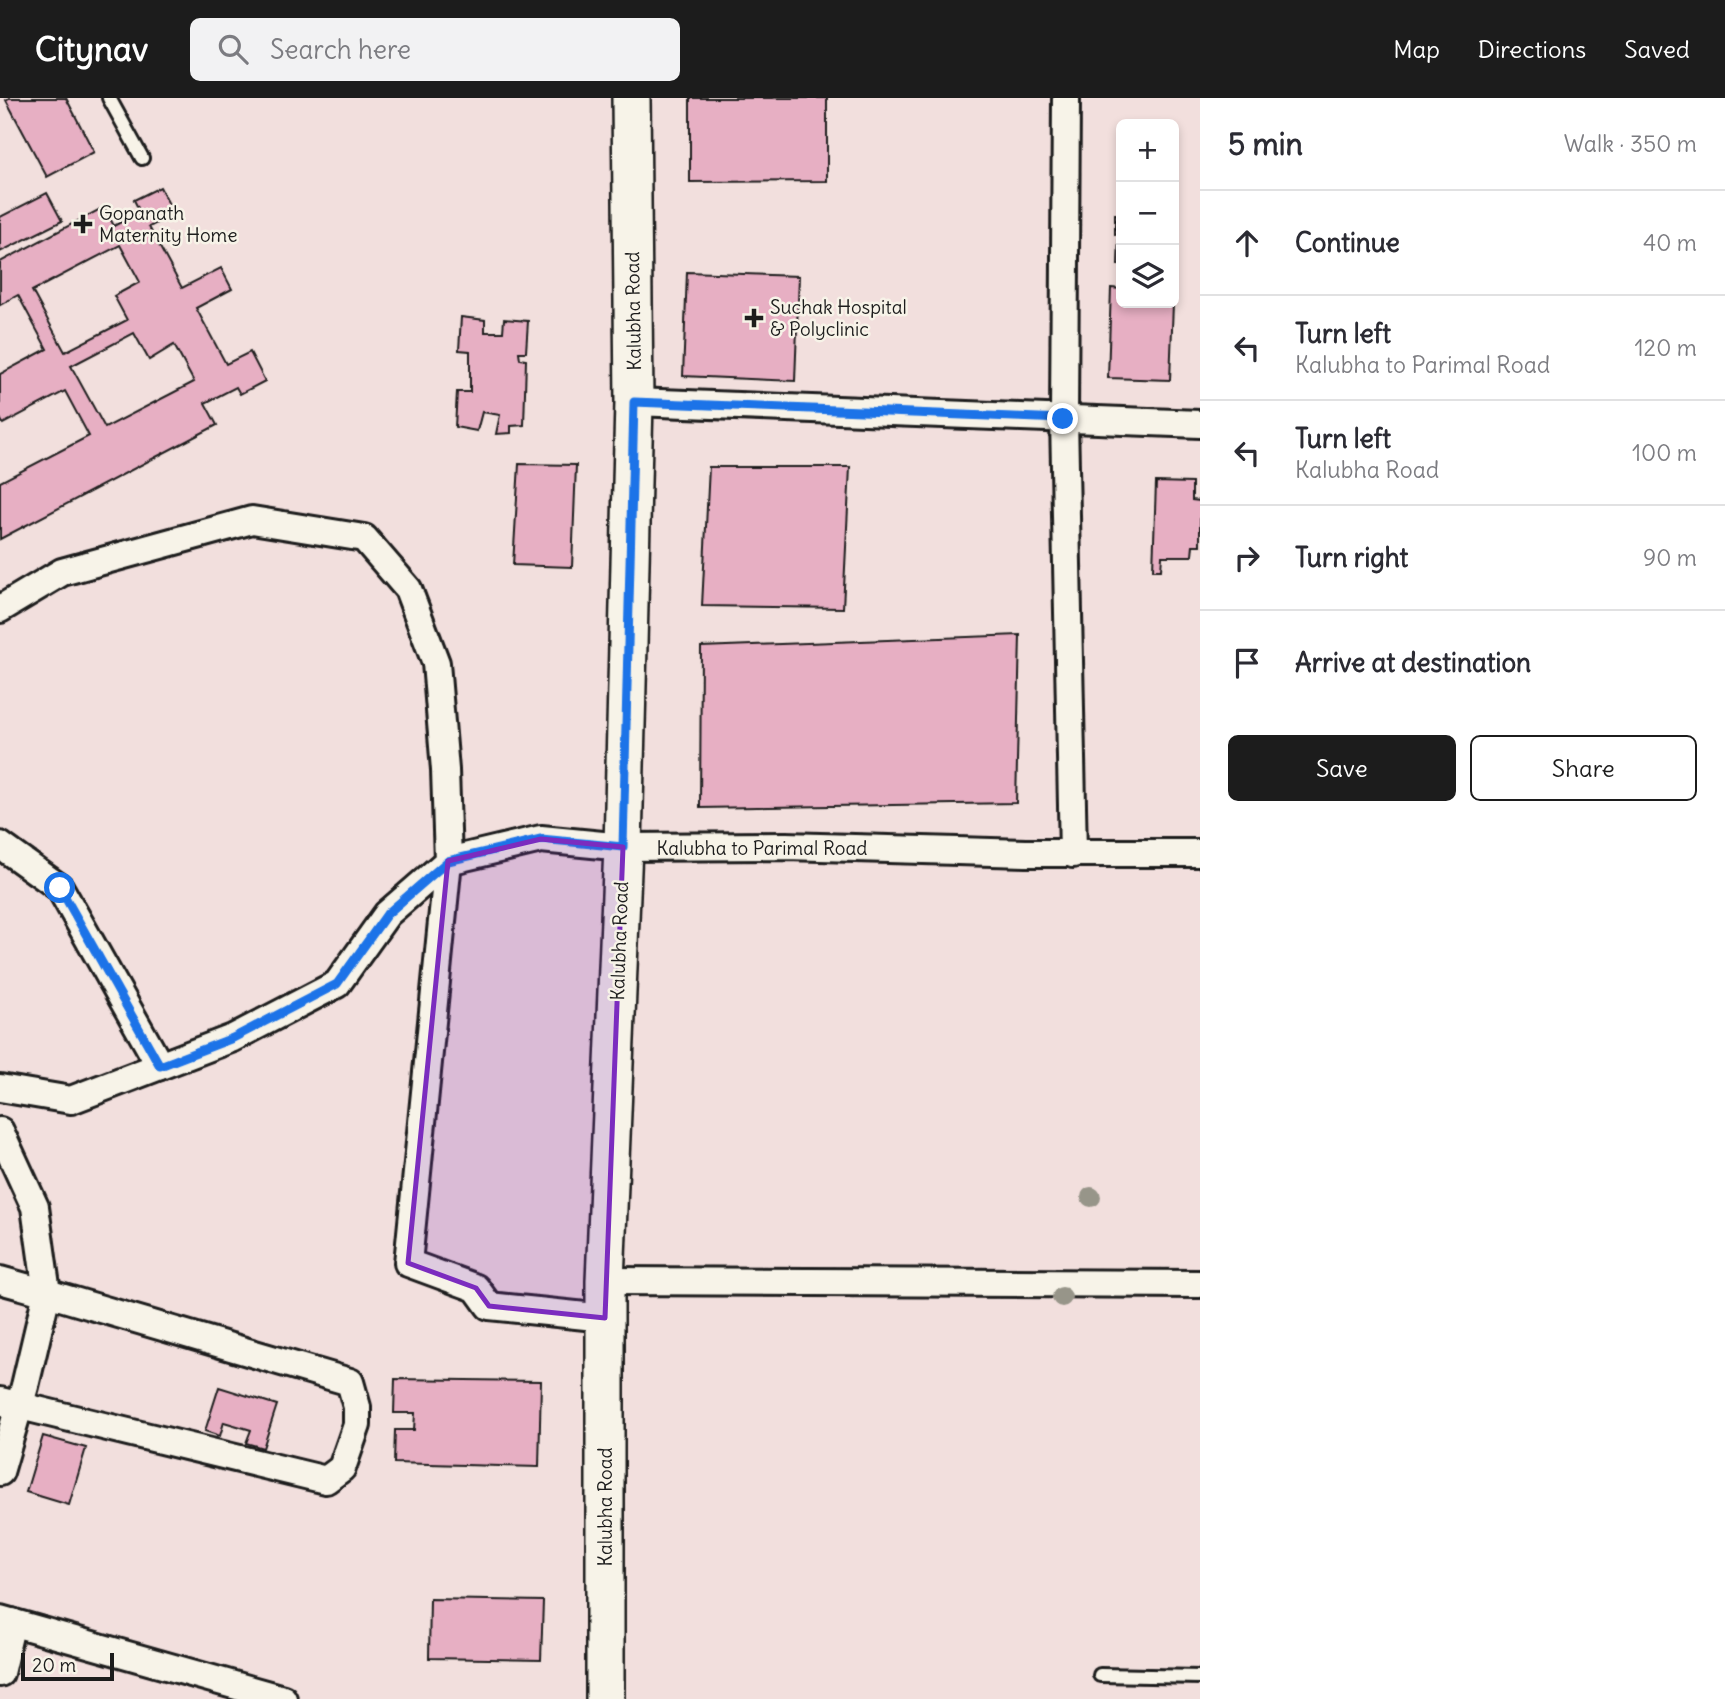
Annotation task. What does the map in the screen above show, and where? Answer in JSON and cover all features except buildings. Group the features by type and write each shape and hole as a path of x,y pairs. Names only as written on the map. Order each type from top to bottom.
{"street":[{"name":"Kalubha Road","path":"605,1699 605,1281 623,847 634,402 631,98"},
{"path":"1066,98 1063,419 1073,853"},
{"path":"634,402 1200,424"},
{"path":"0,608 62,572 252,520 363,538 408,589 436,663 445,769 448,861 408,1263 476,1288 489,1306 605,1318"},
{"name":"Kalubha to Parimal Road","path":"0,1088 71,1100 233,1038 337,984 387,914 448,861 541,839 623,847 786,846 1073,853 1200,853"},
{"path":"0,845 60,888 160,1066"},
{"path":"0,1131 35,1207 47,1293 9,1404 0,1472"},
{"path":"0,1280 350,1382 357,1407 357,1426 342,1468 326,1480 9,1404"},
{"path":"605,1281 1200,1284"},
{"path":"0,1673 6,1621 283,1699"}],"lane":[{"path":"109,98 142,158"},
{"path":"1100,1675 1200,1677"}],"highlighted area":[{"path":"541,839 623,847 605,1318 489,1306 476,1288 408,1263 448,861"}],"place":[{"name":"Gopanath Maternity Home","path":"83,224"},
{"name":"Suchak Hospital & Polyclinic","path":"754,318"}],"route":[{"path":"60,888 160,1066 233,1038 337,984 387,914 448,861 541,839 623,847 634,402 1063,419"}]}
